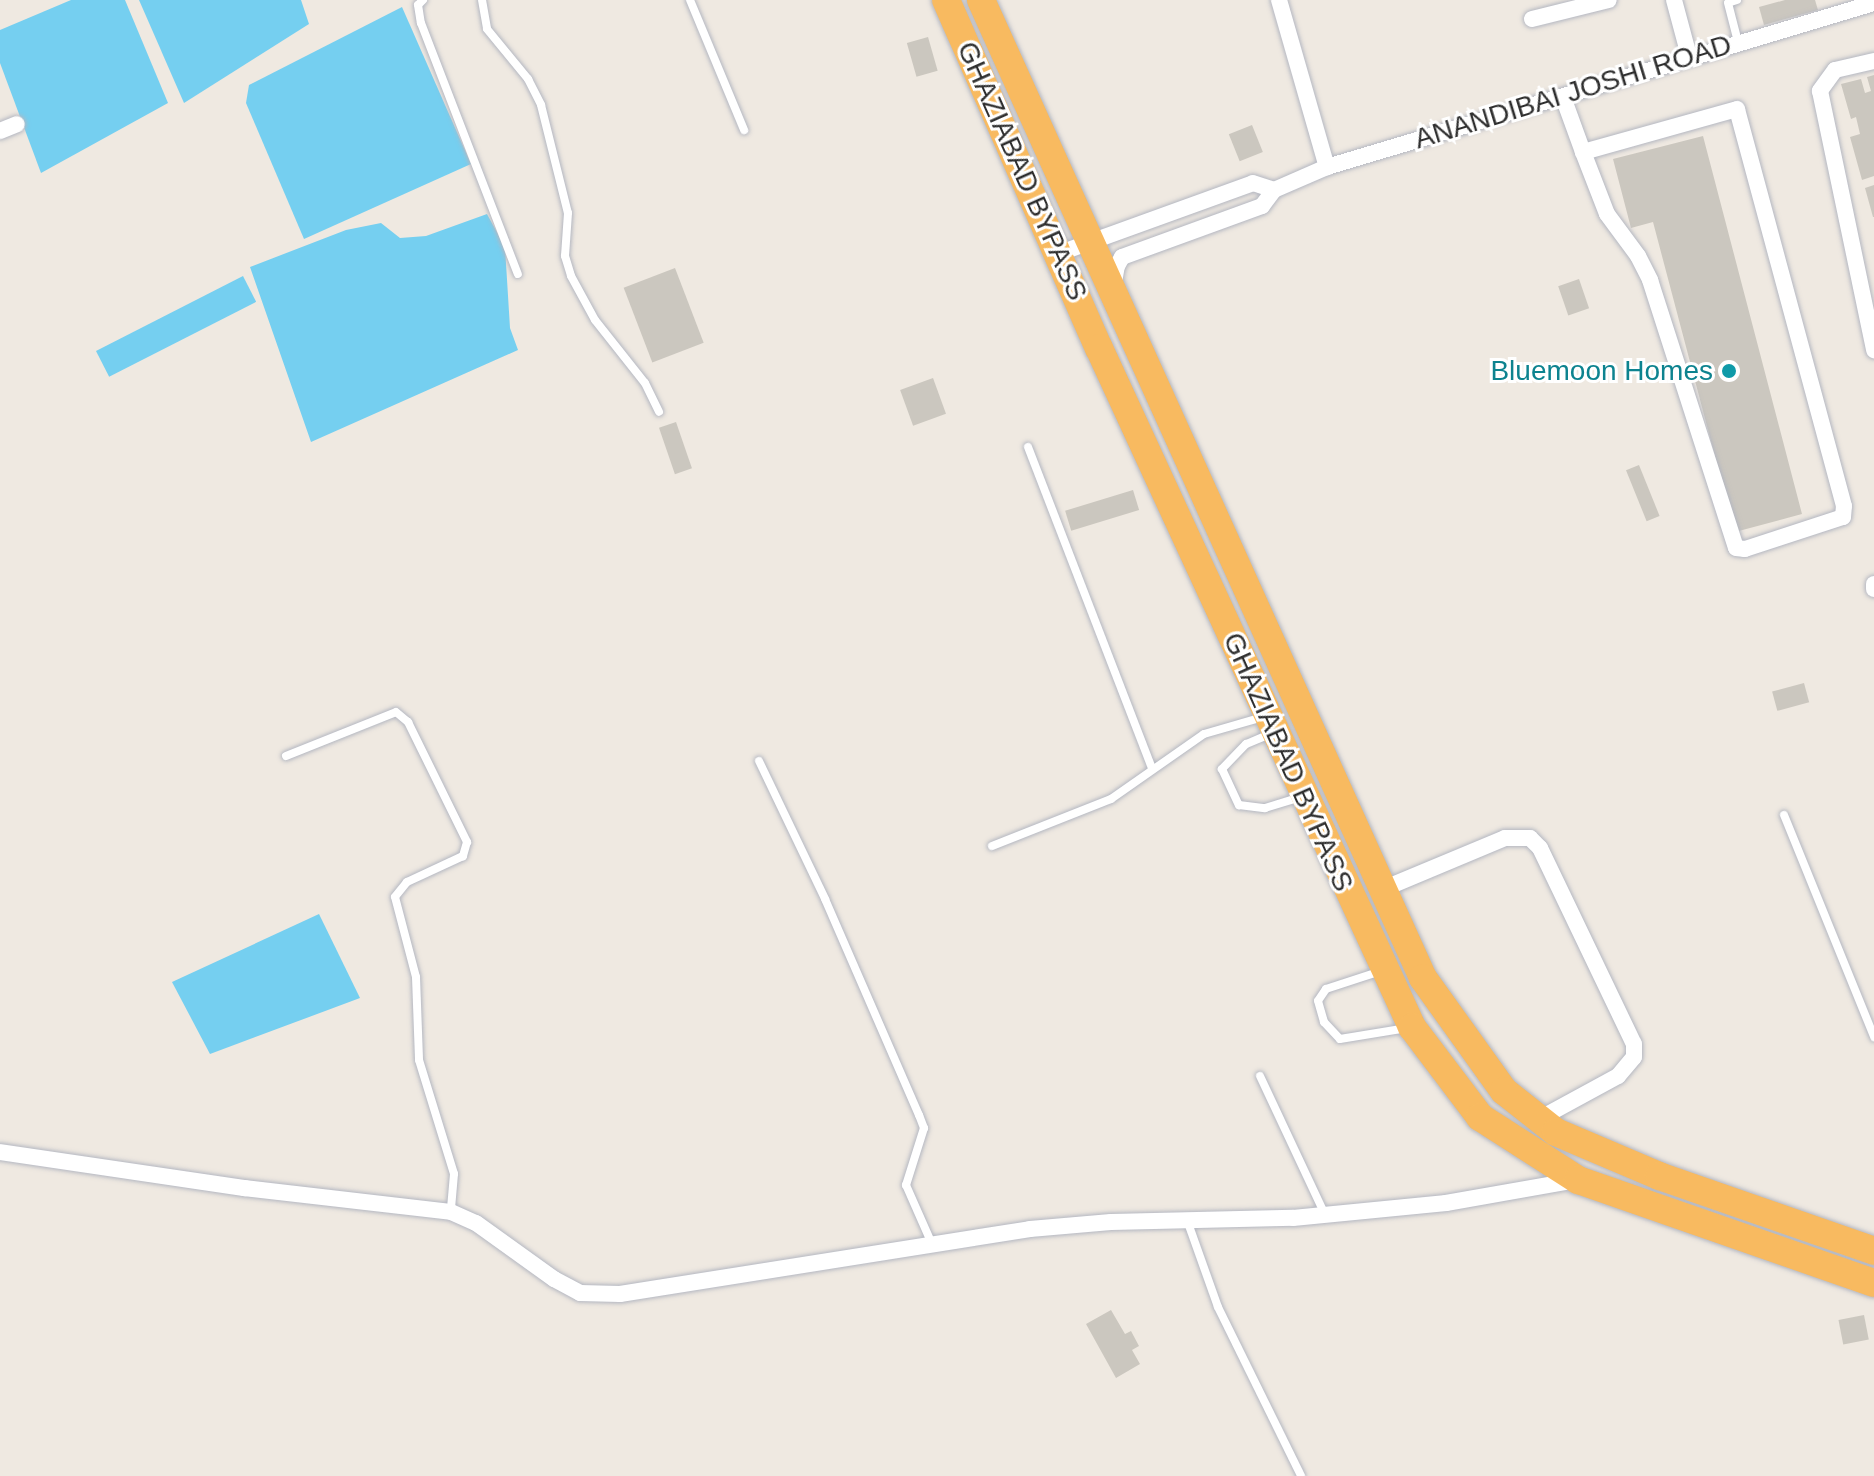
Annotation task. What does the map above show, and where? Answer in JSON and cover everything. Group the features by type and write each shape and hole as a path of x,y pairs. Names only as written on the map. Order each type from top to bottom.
{"highway":[{"name":"GHAZIABAD BYPASS","path":"946,0 1193,556 1383,971 1412,1027 1480,1117 1578,1180 1874,1283"},
{"name":"GHAZIABAD BYPASS","path":"981,0 1423,978 1504,1091 1556,1132 1659,1176 1874,1251"},
{"path":"1193,556 1227,545"}],"street":[{"path":"1279,0 1327,167"},
{"path":"1532,19 1609,0"},
{"path":"1674,0 1689,56"},
{"name":"ANANDIBAI JOSHI ROAD","path":"1113,292 1117,266 1122,257 1262,206 1274,190 1327,167 1874,3"},
{"path":"1874,61 1835,70 1820,91 1874,350"},
{"path":"1563,97 1583,152 1607,214 1638,256 1650,280 1736,548 1745,549 1843,517 1844,506 1737,109 1583,152"},
{"path":"0,131 17,124"},
{"name":"ANANDIBAI JOSHI ROAD","path":"1060,253 1253,183 1274,190"},
{"path":"1383,889 1505,838 1530,838 1540,848 1634,1044 1634,1057 1618,1076 1539,1119"},
{"path":"0,1152 244,1188 451,1212 476,1223 554,1279 580,1293 620,1294 1030,1229 1186,1219 1325,1215 1446,1203 1578,1180"}],"lane":[{"path":"423,0 418,5 421,23 518,274"},
{"path":"482,0 491,37 528,79 541,105 568,213 565,256 571,276 595,320 645,383 659,412"},
{"path":"690,0 744,130"},
{"path":"1737,0 1728,3 1738,42"},
{"path":"1028,447 1152,768"},
{"path":"286,756 396,712 408,722 467,842 463,856 407,882 395,897 416,977 419,1060 454,1174 451,1212"},
{"path":"992,846 1111,799 1204,734 1270,724"},
{"path":"1270,724 1222,769 1239,805 1265,808 1304,795"},
{"path":"759,761 825,899 924,1128 906,1185 932,1244"},
{"path":"1784,815 1874,1037"},
{"path":"1383,971 1326,989 1318,1001 1324,1022 1340,1039 1412,1027"},
{"path":"1260,1076 1325,1215"},
{"path":"1186,1219 1218,1307 1301,1476"}],"water":[{"path":"71,0 125,0 168,103 41,173 0,63 0,30"},
{"path":"139,0 301,0 309,24 184,103"},
{"path":"402,7 471,164 304,239 246,103 249,85"},
{"path":"487,214 505,247 510,328 518,350 311,442 250,267 346,230 381,223 400,238 426,236"},
{"path":"243,276 256,302 109,377 96,351"},
{"path":"319,914 360,998 210,1054 172,982"}],"building":[{"path":"1785,0 1815,0 1818,10 1764,25 1759,7"},
{"path":"928,37 938,71 916,77 907,43"},
{"path":"1874,75 1874,176 1862,180 1850,137 1860,134 1856,117 1851,119 1841,84 1861,79 1865,93 1871,91 1867,77"},
{"path":"1252,125 1263,152 1240,161 1229,134"},
{"name":"Bluemoon Homes","path":"1703,136 1802,514 1735,532 1653,222 1631,228 1613,159"},
{"path":"1874,185 1874,217 1873,217 1865,188"},
{"path":"675,268 704,343 652,362 624,288"},
{"path":"1579,279 1589,308 1568,315 1558,286"},
{"path":"933,378 946,414 913,426 900,390"},
{"path":"676,422 692,468 675,474 659,428"},
{"path":"1639,465 1660,516 1647,521 1626,470"},
{"path":"1133,490 1139,510 1071,531 1065,511"},
{"path":"1804,683 1809,702 1777,711 1772,692"},
{"path":"1111,1310 1125,1334 1131,1331 1139,1346 1132,1350 1140,1364 1116,1378 1086,1324"},
{"path":"1864,1315 1869,1340 1843,1345 1838,1320"}],"place":[{"name":"Bluemoon Homes","path":"1729,371"}]}
